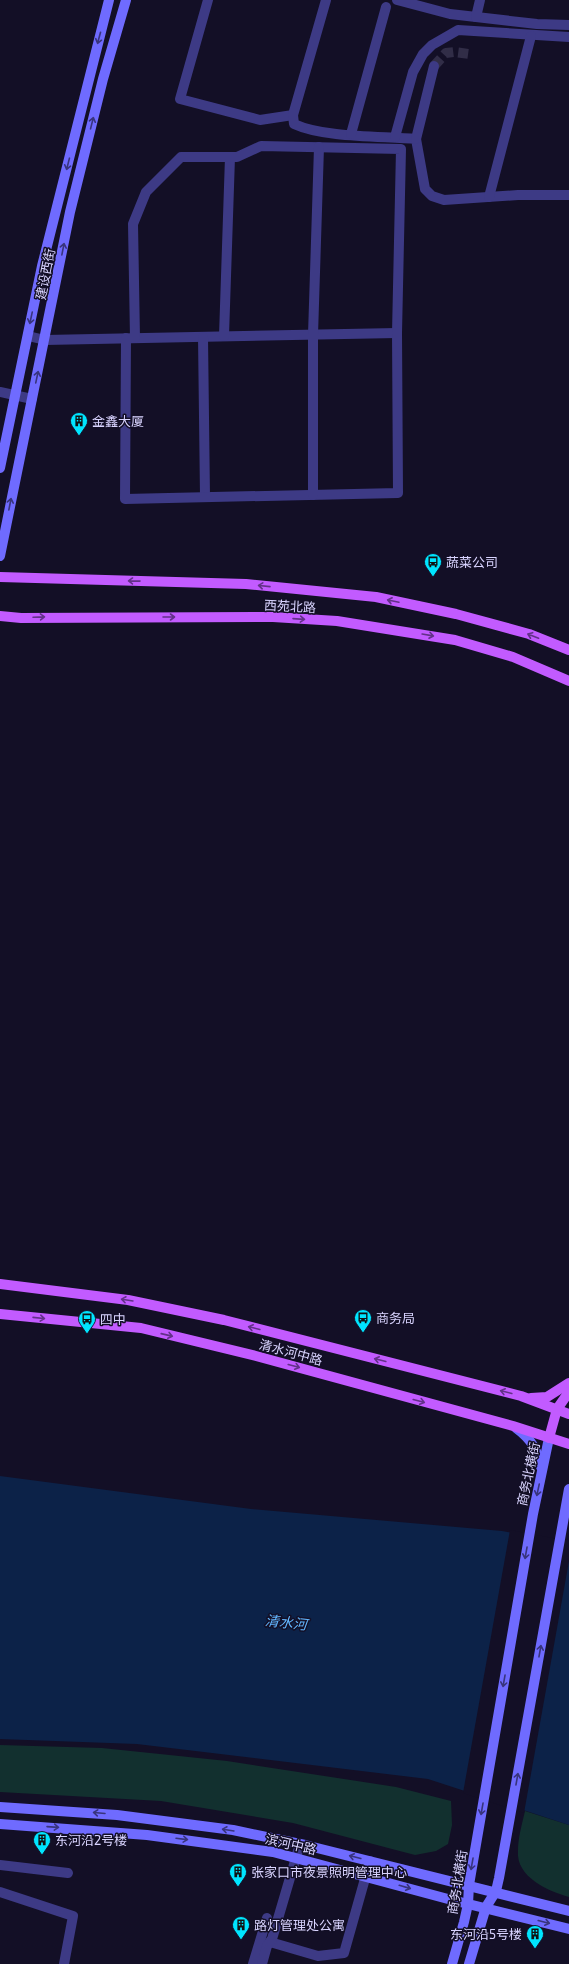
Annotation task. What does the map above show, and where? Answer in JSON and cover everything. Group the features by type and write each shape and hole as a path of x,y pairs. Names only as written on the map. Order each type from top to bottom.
{"main road":[{"name":"建设西街","path":"0,468 42,266 109,0"},
{"name":"建设西街","path":"0,556 70,212 103,79 126,0"},
{"name":"西苑北路","path":"0,577 246,584 376,597 456,614 529,634 569,650"},
{"name":"西苑北路","path":"0,616 21,618 273,617 337,621 455,640 513,657 569,681"},
{"name":"清水河中路","path":"0,1284 128,1300 224,1320 521,1396 569,1414"},
{"name":"清水河中路","path":"0,1314 141,1328 256,1356 568,1442"},
{"path":"521,1396 538,1398 547,1396 569,1384"},
{"path":"549,1438 558,1409 569,1392"},
{"path":"568,1442 557,1437 553,1429 554,1424 559,1417 569,1414"},
{"path":"513,1426 528,1436 534,1444 542,1471"},
{"name":"商务北横街","path":"452,1964 468,1904 469,1885 533,1514 549,1438"},
{"path":"469,1964 486,1907 496,1891 569,1489"},
{"path":"563,1518 569,1504"},
{"name":"滨河中路","path":"0,1807 62,1810 168,1821 233,1830 370,1860 496,1891 569,1911"},
{"name":"滨河中路","path":"0,1824 147,1835 273,1852 468,1904 486,1907 569,1929"}],"street":[{"path":"208,0 180,99 260,120 293,115"},
{"path":"326,0 293,115 294,124 304,129 416,139"},
{"path":"476,17 480,0"},
{"path":"402,1 450,14 537,24 569,25"},
{"path":"351,134 386,7"},
{"path":"395,137 413,72 423,54 432,45 458,30 492,31 531,36 545,34 569,37"},
{"path":"489,197 531,36"},
{"path":"434,66 416,139 425,189 432,196 444,200 569,195"},
{"path":"261,146 319,147 401,149 397,333 398,492 125,499 133,224 146,192 181,157 230,158 241,156 261,146"},
{"path":"312,495 313,334 319,147"},
{"path":"224,336 230,158"},
{"path":"28,336 45,340 397,333"},
{"path":"203,337 205,497"},
{"path":"0,392 32,399"},
{"path":"262,1964 300,1844"},
{"path":"270,1942 317,1960 344,1953 370,1860"},
{"path":"0,1864 68,1873"},
{"path":"0,1893 73,1916 64,1964"},
{"path":"253,1964 267,1918"}],"green space":[{"path":"0,1745 102,1748 227,1761 396,1787 451,1801 452,1825 448,1844 436,1851 415,1855 293,1823 161,1801 0,1792"},
{"path":"525,1811 569,1825 569,1897 543,1887 535,1882 522,1868 519,1860 518,1846"}],"water":[{"name":"清水河","path":"0,1476 251,1509 502,1531 569,1543 569,1825 428,1779 137,1744 0,1739"}],"pier":[{"path":"510,1530 569,1541 569,1561 524,1813 463,1793"}],"tunnel":[{"path":"434,66 446,53 454,52 469,54"}],"place":[{"name":"金鑫大厦","path":"79,436"},
{"name":"蔬菜公司","path":"433,577"},
{"name":"商务局","path":"363,1333"},
{"name":"四中","path":"87,1334"},
{"name":"东河沿2号楼","path":"42,1855"},
{"name":"张家口市夜景照明管理中心","path":"238,1887"},
{"name":"路灯管理处公寓","path":"241,1940"},
{"name":"东河沿5号楼","path":"535,1949"}]}
